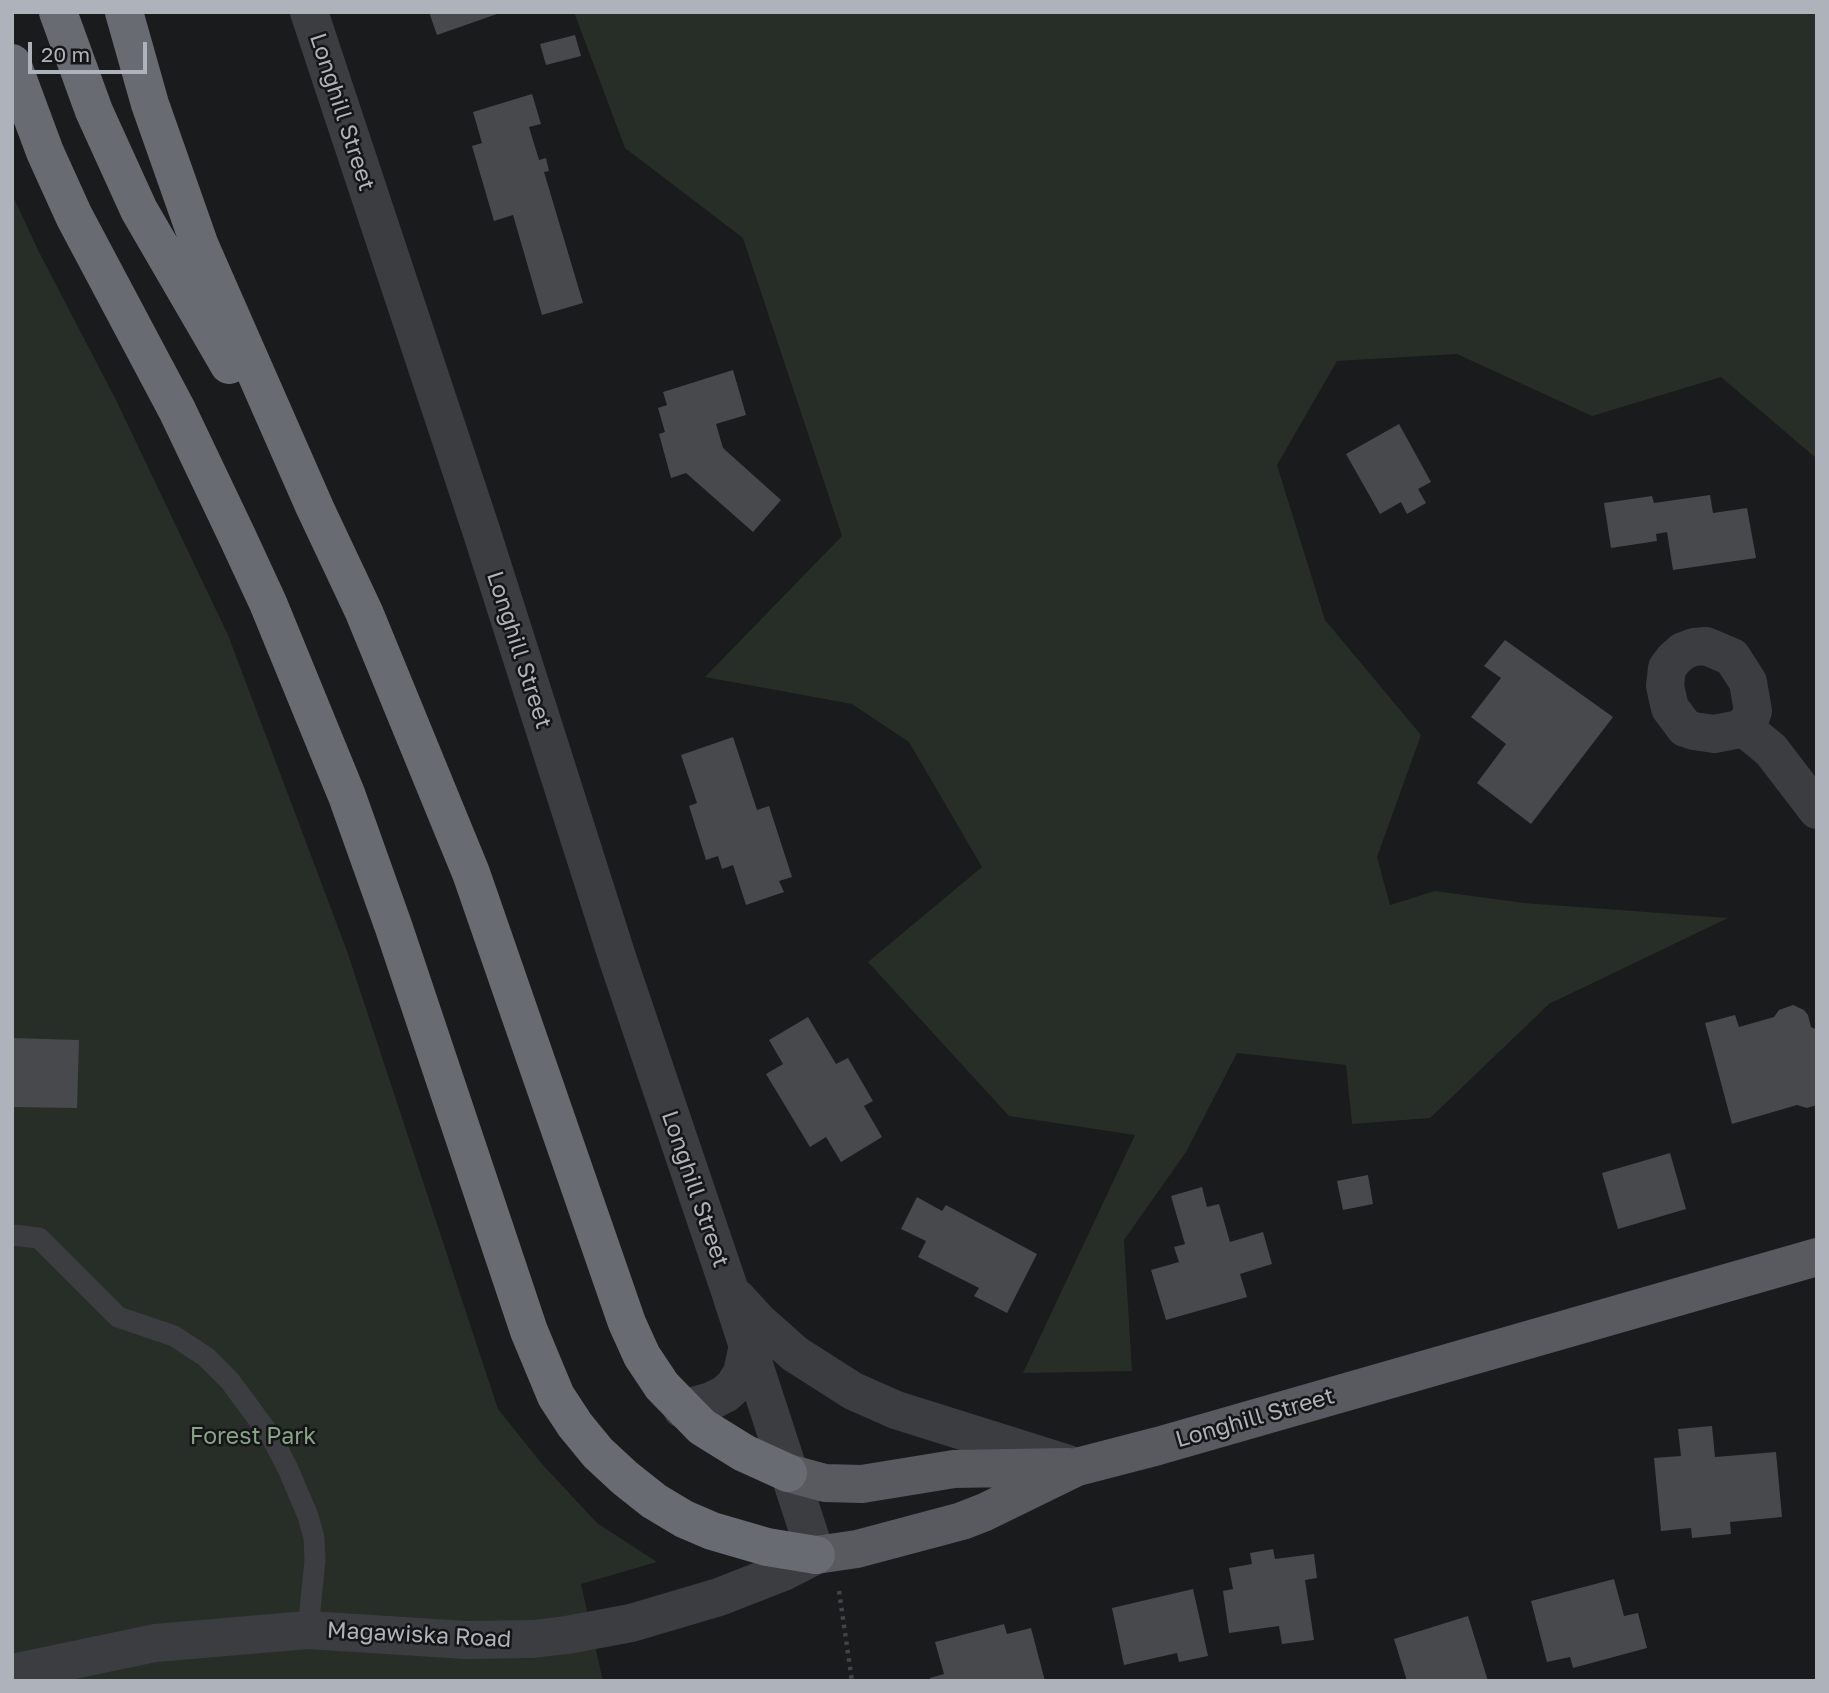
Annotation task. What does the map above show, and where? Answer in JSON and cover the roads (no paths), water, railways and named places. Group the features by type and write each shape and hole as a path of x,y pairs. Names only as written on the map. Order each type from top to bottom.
{"highway":[{"path":"58,12 94,111 139,210 163,256 315,508"},
{"path":"124,12 150,104 187,213 315,508 364,612 471,873 627,1322 642,1356 662,1386 682,1409 722,1441 788,1473"},
{"path":"12,63 45,152 74,216 177,410 237,536 268,603 337,771 394,928 529,1331 556,1396 598,1453 654,1501 684,1519 712,1531 767,1547 825,1555"}],"main road":[{"name":"Longhill Street","path":"1077,1467 1817,1257"},
{"path":"825,1555 962,1521 1077,1467"},
{"path":"788,1473 825,1483 846,1485 966,1468 1077,1467"}],"street":[{"name":"Longhill Street","path":"309,12 482,533 618,963 729,1288 788,1473 825,1555"},
{"path":"1743,727 1771,750 1817,810"},
{"name":"Longhill Street","path":"729,1288 759,1322 795,1354 853,1391 896,1410 1077,1467"},
{"path":"682,1409 725,1395 742,1373 748,1345"},
{"name":"Magawiska Road","path":"12,1673 155,1643 308,1630 466,1640 533,1639 567,1635 631,1623 719,1597 825,1555"}],"lane":[{"path":"12,1235 39,1238 118,1317 174,1336 206,1357 230,1381 272,1438 308,1516 314,1538 315,1560 308,1630"}],"park label":[{"name":"Forest Park","path":"253,1437"}]}
